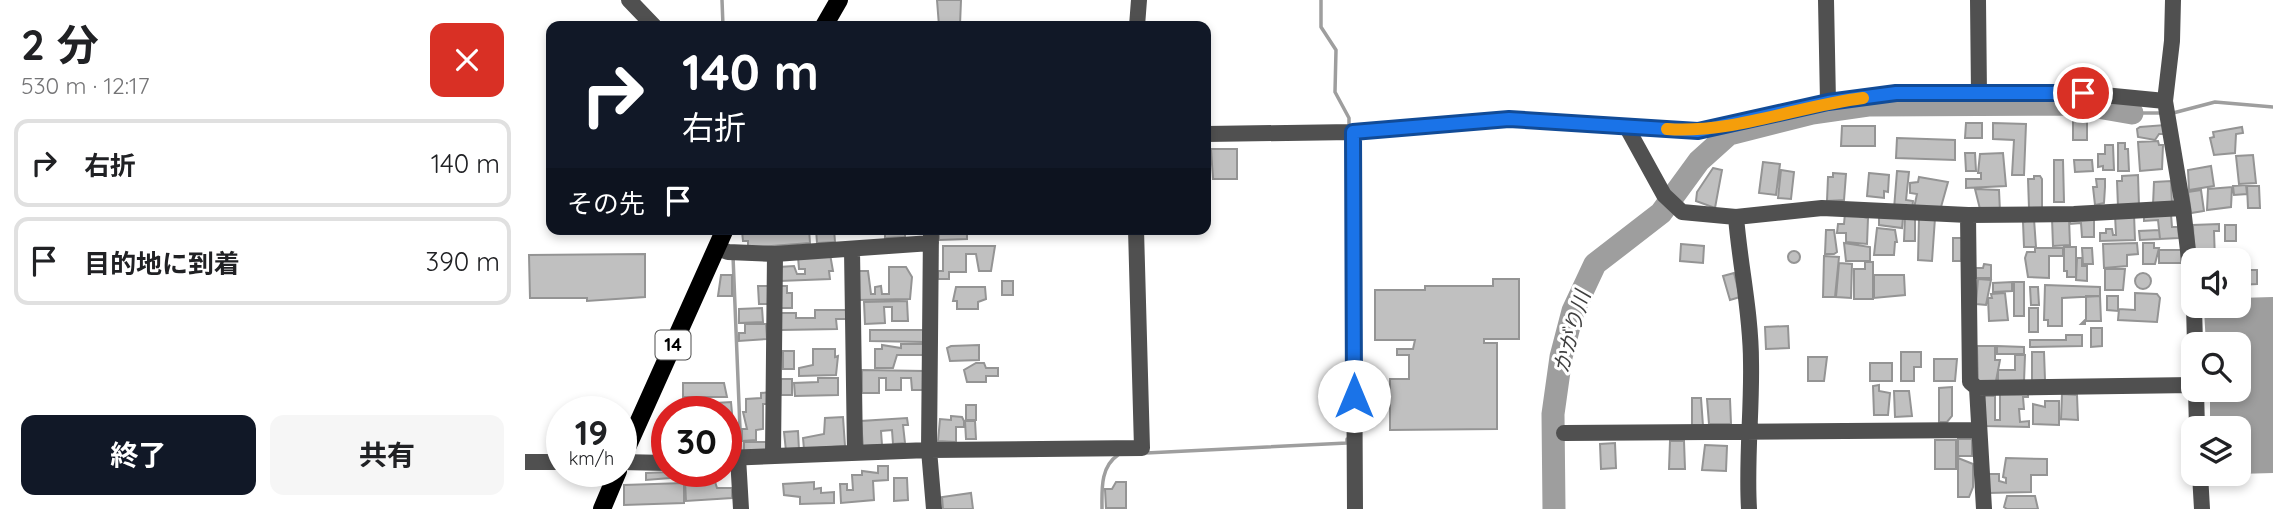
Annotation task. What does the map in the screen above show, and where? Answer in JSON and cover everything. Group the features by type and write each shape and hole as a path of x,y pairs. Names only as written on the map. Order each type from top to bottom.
{"main road":[{"path":"827,21 839,0"},
{"name":"14","path":"637,430 728,250 726,235"},
{"path":"602,509 611,487"}],"street":[{"path":"629,0 649,21"},
{"path":"1137,21 1139,0"},
{"path":"1826,0 1828,102"},
{"path":"1978,0 1979,94"},
{"path":"2173,0 2172,41 2165,102 2188,248"},
{"path":"1211,134 1353,132 1509,119 1698,131 1828,102 1896,93 2083,93 2165,102"},
{"path":"1626,126 1664,195 1679,209 1736,217 1822,208 1968,215 2074,214 2183,208"},
{"path":"1353,132 1355,509"},
{"path":"1968,215 1970,382 1977,388 2181,385"},
{"path":"1736,217 1749,324 1749,509"},
{"path":"742,457 929,450 1142,447 1136,235"},
{"path":"728,250 775,254 852,250 931,236 929,450 934,509"},
{"path":"852,250 855,452"},
{"path":"773,454 775,254"},
{"path":"1977,388 1984,509"},
{"path":"1564,433 1741,430 1751,434 1979,430"},
{"path":"525,462 546,462"},
{"path":"2201,486 2202,509"},
{"path":"737,487 741,509"}],"shaded area":[{"path":"2273,297 2273,473 2251,474 2251,416 2210,416 2210,402 2251,402 2251,332 2205,332 2204,318 2251,318 2251,298"}],"building":[{"path":"937,0 961,0 960,21 939,21"},
{"path":"2073,118 2087,118 2087,140 2073,140"},
{"path":"1966,123 1982,123 1982,138 1965,138"},
{"path":"1993,123 2026,124 2024,175 2012,175 2014,140 1993,139"},
{"path":"2165,125 2166,134 2159,134 2155,140 2138,137 2137,129 2140,127"},
{"path":"1842,126 1875,126 1875,146 1841,146"},
{"path":"2242,127 2243,133 2236,134 2235,153 2214,155 2210,138 2214,137 2213,132"},
{"path":"1897,138 1955,140 1955,160 1896,158"},
{"path":"2158,141 2159,145 2163,145 2162,169 2140,171 2138,142"},
{"path":"2118,143 2125,143 2125,149 2128,149 2129,171 2118,171"},
{"path":"2105,145 2113,145 2114,170 2098,167 2098,154 2105,154"},
{"path":"1211,149 1237,149 1237,179 1213,179"},
{"path":"1965,153 1975,153 1976,171 1966,171"},
{"path":"2003,153 2006,186 1966,188 1966,179 1981,179 1981,173 1978,173 1980,154"},
{"path":"2253,155 2256,183 2239,184 2236,156"},
{"path":"2054,160 2063,160 2064,202 2054,202"},
{"path":"2074,160 2092,160 2093,171 2075,172"},
{"path":"1763,162 1780,164 1776,195 1759,193"},
{"path":"2211,166 2214,186 2189,190 2188,170"},
{"path":"1713,168 1722,170 1715,208 1696,201 1697,192"},
{"path":"1781,170 1794,172 1791,199 1778,198"},
{"path":"1897,171 1909,172 1906,200 1913,201 1912,210 1894,209"},
{"path":"1833,173 1846,174 1844,200 1827,201 1828,177 1833,177"},
{"path":"1869,173 1889,175 1888,192 1884,191 1884,198 1867,196"},
{"path":"2138,175 2139,206 2118,207 2117,181 2122,181 2122,176"},
{"path":"2034,176 2040,176 2042,179 2042,208 2029,208 2028,179 2034,179"},
{"path":"1919,177 1948,182 1941,207 1914,208 1917,194 1910,193 1910,183 1918,182"},
{"path":"2096,179 2105,179 2105,187 2104,203 2095,205 2093,187 2097,187"},
{"path":"2171,181 2172,204 2153,205 2154,182"},
{"path":"2246,185 2247,194 2234,195 2233,186"},
{"path":"2247,186 2259,186 2260,208 2248,208"},
{"path":"2232,187 2231,207 2207,210 2208,189"},
{"path":"1975,189 1999,190 2000,212 1981,213"},
{"path":"2201,190 2204,211 2191,213 2188,192"},
{"path":"1845,213 1868,218 1867,244 1846,242 1846,233 1837,233 1838,224 1844,224"},
{"path":"2134,214 2135,240 2100,241 2100,233 2106,233 2106,229 2112,229 2113,235 2116,235 2115,215"},
{"path":"2171,214 2172,227 2178,227 2179,238 2160,239 2158,220 2144,221 2144,215"},
{"path":"2070,215 2094,215 2094,237 2082,237 2081,223 2070,224"},
{"path":"1879,216 1903,217 1902,228 1879,225"},
{"path":"1905,217 1915,217 1915,241 1904,241"},
{"path":"1919,218 1935,218 1932,261 1918,260"},
{"path":"2052,218 2069,218 2070,245 2053,246"},
{"path":"2034,219 2036,247 2024,247 2023,222"},
{"path":"2219,224 2219,231 2214,231 2215,248 2194,248 2193,225"},
{"path":"2225,225 2236,225 2236,241 2225,241"},
{"path":"1877,228 1895,230 1897,242 1894,255 1874,255"},
{"path":"1826,230 1834,230 1837,252 1834,254 1825,254"},
{"path":"2159,230 2160,239 2140,240 2139,231"},
{"path":"742,235 809,235 810,243 748,248 748,241 743,241"},
{"path":"816,235 834,235 835,242 817,243"},
{"path":"885,235 905,235 905,237 885,238"},
{"path":"939,235 967,235 967,239 939,240"},
{"path":"1953,238 1962,238 1961,261 1953,261"},
{"path":"1844,243 1870,247 1870,261 1846,261"},
{"path":"2137,243 2138,254 2127,255 2127,266 2104,268 2103,244"},
{"path":"2143,243 2154,243 2154,248 2159,248 2155,264 2143,264"},
{"path":"1681,244 1704,246 1703,263 1680,261"},
{"path":"943,246 995,246 991,271 979,271 976,254 966,254 966,272 949,272 949,279 938,279 938,271 943,271"},
{"path":"2064,247 2076,247 2076,277 2067,277 2067,271 2064,271"},
{"path":"2035,248 2063,248 2063,256 2049,256 2049,278 2028,277 2025,258 2027,252 2035,252"},
{"path":"2082,248 2092,248 2093,264 2083,264"},
{"path":"2159,250 2181,250 2181,263 2159,263"},
{"path":"1789,252 1799,252 1799,262 1789,262"},
{"path":"645,254 645,297 587,301 587,298 530,298 529,255"},
{"path":"830,254 833,271 829,271 830,279 780,281 779,267 794,266 797,274 805,274 805,269 799,269 798,257"},
{"path":"1824,256 1839,257 1835,297 1823,297"},
{"path":"2077,258 2082,258 2082,266 2087,266 2087,281 2076,280"},
{"path":"1865,262 1873,262 1873,299 1854,299 1854,269 1865,269"},
{"path":"1839,263 1852,264 1851,298 1836,297"},
{"path":"1984,264 1991,265 1991,278 1976,278 1976,268 1983,268"},
{"path":"889,267 906,267 912,277 910,299 857,300 856,271 868,271 871,294 875,294 875,287 881,286 882,294 889,294"},
{"path":"2105,269 2125,269 2123,290 2105,290"},
{"path":"2251,270 2257,270 2257,284 2251,284"},
{"path":"1734,273 1740,297 1730,300 1723,276"},
{"path":"2143,273 2149,275 2149,287 2143,289 2137,287 2135,281 2137,275"},
{"path":"721,275 732,275 732,296 718,296"},
{"path":"1874,275 1904,275 1905,295 1874,298"},
{"path":"1493,279 1519,279 1519,339 1484,339 1484,343 1497,343 1497,429 1390,430 1390,379 1409,379 1409,355 1397,355 1397,349 1413,349 1415,340 1375,340 1375,290 1425,290 1425,286 1493,286"},
{"path":"1978,279 1991,280 1986,305 1976,304"},
{"path":"1002,281 1013,281 1013,295 1002,295"},
{"path":"2012,282 2012,291 1993,292 1993,283"},
{"path":"2014,282 2024,282 2024,316 2014,316"},
{"path":"2045,285 2100,287 2100,296 2062,298 2062,326 2048,326 2048,320 2044,320"},
{"path":"758,286 769,286 770,304 759,304"},
{"path":"780,286 787,286 787,293 792,293 792,308 780,308"},
{"path":"956,287 985,287 986,299 978,302 978,309 957,309 957,301 953,301"},
{"path":"2030,287 2038,287 2039,305 2031,305"},
{"path":"2005,293 2008,320 1989,321 1988,298 1992,298 1991,294"},
{"path":"2135,293 2157,294 2160,298 2157,322 2118,320 2119,309 2135,310"},
{"path":"2086,296 2100,296 2101,321 2085,321 2085,324 2081,324 2086,319"},
{"path":"2107,296 2118,296 2118,311 2107,310"},
{"path":"907,301 908,321 892,321 892,307 884,307 885,323 865,324 864,302"},
{"path":"762,308 763,322 739,323 739,309"},
{"path":"2029,308 2038,308 2038,332 2029,332"},
{"path":"815,310 848,310 849,319 836,319 837,329 781,330 781,313 796,313 796,318 815,318"},
{"path":"745,324 766,324 767,339 739,341 739,333 745,333"},
{"path":"1788,326 1789,348 1766,349 1765,327"},
{"path":"2091,328 2102,328 2102,346 2091,347"},
{"path":"870,330 923,330 923,342 870,341"},
{"path":"2066,335 2082,335 2082,346 2030,347 2030,340 2066,340"},
{"path":"901,344 924,344 924,355 897,355 893,368 875,368 875,349 882,349 882,345 901,348"},
{"path":"979,345 979,360 950,361 947,348"},
{"path":"1977,346 1995,346 1995,360 2000,360 1996,381 1978,381"},
{"path":"1997,346 2024,347 2024,354 1997,354"},
{"path":"813,349 835,349 835,357 838,356 836,375 799,376 799,368 813,365"},
{"path":"783,351 794,351 794,369 783,369"},
{"path":"1901,352 1921,352 1921,367 1914,367 1914,381 1901,381"},
{"path":"2032,352 2044,352 2045,380 2032,381"},
{"path":"2015,355 2025,355 2024,382 1998,382 1998,370 2015,370"},
{"path":"1808,357 1827,357 1824,381 1808,381"},
{"path":"1934,359 1957,359 1955,381 1934,381"},
{"path":"976,363 984,363 986,368 998,368 998,376 986,376 986,382 967,382 964,370"},
{"path":"1870,363 1892,363 1892,381 1870,381"},
{"path":"862,370 924,371 924,390 912,390 911,378 901,378 901,390 886,390 886,378 879,378 879,393 862,393"},
{"path":"1363,374 1375,374 1376,405 1363,405"},
{"path":"818,378 838,378 838,395 795,396 794,383 818,382"},
{"path":"781,379 792,379 792,395 781,395"},
{"path":"683,383 724,383 727,396 683,396"},
{"path":"1879,385 1879,391 1890,393 1888,415 1874,415 1873,386"},
{"path":"1952,387 1952,416 1947,422 1939,422 1939,388"},
{"path":"2028,388 2028,397 2023,397 2024,409 2019,409 2020,422 2029,421 2029,427 1984,426 1984,396 1995,396 1995,420 2000,420 2000,394"},
{"path":"1894,391 1909,391 1912,416 1895,417"},
{"path":"770,392 770,404 763,404 763,429 756,430 756,440 742,441 742,429 747,429 743,412 746,412 746,399 761,398 761,393"},
{"path":"2062,394 2077,395 2078,420 2061,419"},
{"path":"1692,398 1701,398 1703,426 1692,425"},
{"path":"1707,399 1730,399 1731,424 1709,424"},
{"path":"2045,401 2059,401 2059,425 2033,424 2033,404 2045,407"},
{"path":"966,405 976,405 976,420 966,420"},
{"path":"951,416 962,417 964,427 956,427 956,442 938,441 940,419 951,420"},
{"path":"843,417 845,446 804,449 803,438 824,434 825,418"},
{"path":"907,418 908,425 903,425 905,443 893,444 892,430 881,431 882,445 863,446 861,421"},
{"path":"965,421 975,421 976,439 966,439"},
{"path":"798,431 799,450 786,451 784,432"},
{"path":"1958,439 1972,439 1972,456 1958,456"},
{"path":"1935,440 1956,440 1956,469 1935,469"},
{"path":"1670,441 1684,441 1685,469 1669,469"},
{"path":"744,442 770,442 770,452 744,452"},
{"path":"1615,443 1616,468 1601,469 1600,444"},
{"path":"1705,445 1727,446 1726,471 1702,470"},
{"path":"1958,458 1973,464 1973,487 1969,497 1958,497"},
{"path":"2006,458 2047,459 2047,475 2031,475 2031,492 1988,493 1988,474 1999,474 1999,481 2006,483 2006,478 2003,477"},
{"path":"878,466 888,466 888,480 873,481 874,500 841,503 840,484 847,484 847,490 853,490 852,475 862,475 862,471 878,473"},
{"path":"646,473 651,473 651,480 646,480"},
{"path":"894,478 907,478 908,500 894,501"},
{"path":"814,482 814,489 821,488 821,493 834,492 834,503 800,504 800,497 784,495 783,484"},
{"path":"1116,482 1126,482 1126,508 1106,508 1105,489 1112,489"},
{"path":"637,485 684,487 684,503 624,505 624,487 637,487"},
{"path":"685,487 732,488 732,498 686,501"},
{"path":"971,493 973,509 943,509 942,497"},
{"path":"2007,496 2035,496 2038,509 2007,509 2004,507"}],"waterway":[{"path":"722,0 723,21"},
{"path":"1321,0 1321,27 1336,50 1335,92 1349,118 1349,127"},
{"name":"かがり川","path":"2173,113 2215,102 2273,107"},
{"name":"かがり川","path":"1554,509 1553,414 1561,357 1573,311 1595,264 1661,213 1699,161 1729,134 1812,113 1868,105 2080,104 2132,113"},
{"name":"かがり川","path":"2132,113 2161,113"},
{"path":"733,256 739,396"},
{"path":"1146,453 1347,443 1347,439"},
{"path":"1102,509 1105,472 1118,455"}],"slow traffic":[{"path":"1667,129 1698,131 1828,102 1863,98"}],"route":[{"path":"1354,396 1353,132 1509,119 1698,131 1828,102 1896,93 2083,93"}]}
